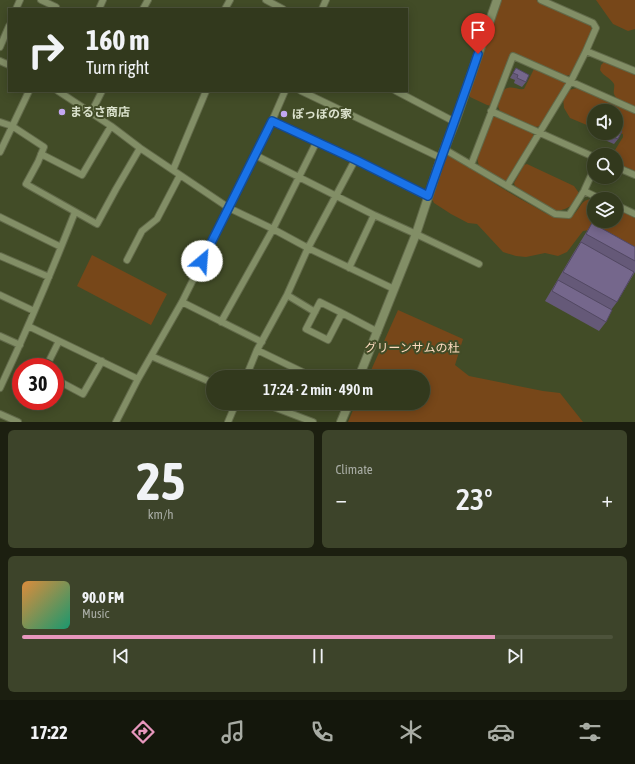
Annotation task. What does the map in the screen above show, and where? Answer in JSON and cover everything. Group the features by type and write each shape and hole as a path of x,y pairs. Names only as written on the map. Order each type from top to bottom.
{"street":[{"path":"41,0 55,8 59,0"},
{"path":"266,0 280,8"},
{"path":"363,370 416,234 444,149 455,122 497,0"},
{"path":"507,186 571,81 596,28 593,23 541,0"},
{"path":"0,47 8,28"},
{"path":"586,51 635,71"},
{"path":"471,165 513,56 635,110"},
{"path":"0,152 29,92"},
{"path":"60,92 229,208 394,289"},
{"path":"91,113 102,92"},
{"path":"173,170 206,92"},
{"path":"116,422 138,379 182,302 272,121 285,92"},
{"path":"303,92 441,158"},
{"path":"398,92 455,122"},
{"path":"492,111 587,154"},
{"path":"272,121 317,141 428,196"},
{"path":"0,122 12,126 44,147 26,184 97,224 140,148"},
{"path":"41,154 82,175 111,126"},
{"path":"222,322 273,229 298,176 317,141"},
{"path":"444,149 555,214 568,214 587,184"},
{"path":"255,155 374,215 480,264"},
{"path":"249,370 257,350 287,295 308,248 356,160"},
{"path":"623,170 635,175"},
{"path":"127,260 142,231 157,219 180,175"},
{"path":"623,209 635,214"},
{"path":"0,388 20,346 75,212"},
{"path":"349,268 374,215"},
{"path":"0,218 61,247"},
{"path":"0,256 49,277"},
{"path":"0,295 34,311"},
{"path":"287,295 315,312"},
{"path":"182,302 262,342"},
{"path":"342,313 328,340 306,329 320,302 342,313 378,332"},
{"path":"28,326 138,379"},
{"path":"0,336 20,346"},
{"path":"50,358 59,341"},
{"path":"257,350 298,370"},
{"path":"151,356 206,380"},
{"path":"64,384 83,394 102,361"},
{"path":"0,371 7,374"},
{"path":"228,422 233,410"},
{"path":"281,410 312,422"},
{"path":"341,422 346,410"},
{"path":"0,414 18,422"}],"green space":[{"path":"501,0 536,0 589,24 592,29 591,35 570,75 565,76 514,53 510,56 492,106 470,97 469,92"},
{"path":"596,0 635,0 635,29 628,31 613,24"},
{"path":"604,62 635,75 635,107 617,99 614,93 614,84 600,70 601,65"},
{"path":"534,69 564,81 567,84 541,126 535,127 500,111 498,107 503,91 511,87 524,89"},
{"path":"577,88 614,104 587,104 587,125 570,118 564,108 563,98 569,90"},
{"path":"623,108 635,113 635,171 623,166 623,148 616,148 621,140 623,140"},
{"path":"492,115 532,132 534,137 506,181 501,181 479,166 477,158 490,116"},
{"path":"448,153 511,194 551,215 562,218 570,217 576,213 582,204 587,200 587,228 623,228 623,212 635,217 635,252 590,230 583,231 567,252 558,256 545,253 526,257 503,252 477,224 468,223 434,203 432,199 446,155"},
{"path":"527,164 574,186 579,193 575,201 568,208 556,211 515,186 514,183 524,165"},
{"path":"92,255 167,294 151,325 77,286"},
{"name":"グリーンサムの杜","path":"398,310 463,339 455,365 469,376 560,393 583,422 348,422 353,410 430,410 430,370 371,370"}],"building":[{"path":"516,68 529,75 526,82 517,78 518,75 513,73"},
{"path":"589,228 601,228 635,247 635,261 586,234"},
{"path":"581,242 634,272 617,302 563,272"},
{"path":"558,280 612,310 606,322 552,291"}],"place":[{"name":"まるさ商店","path":"62,112"},
{"name":"ぽっぽの家","path":"284,114"}],"route":[{"path":"202,261 272,121 356,160 428,196 478,54"}]}
